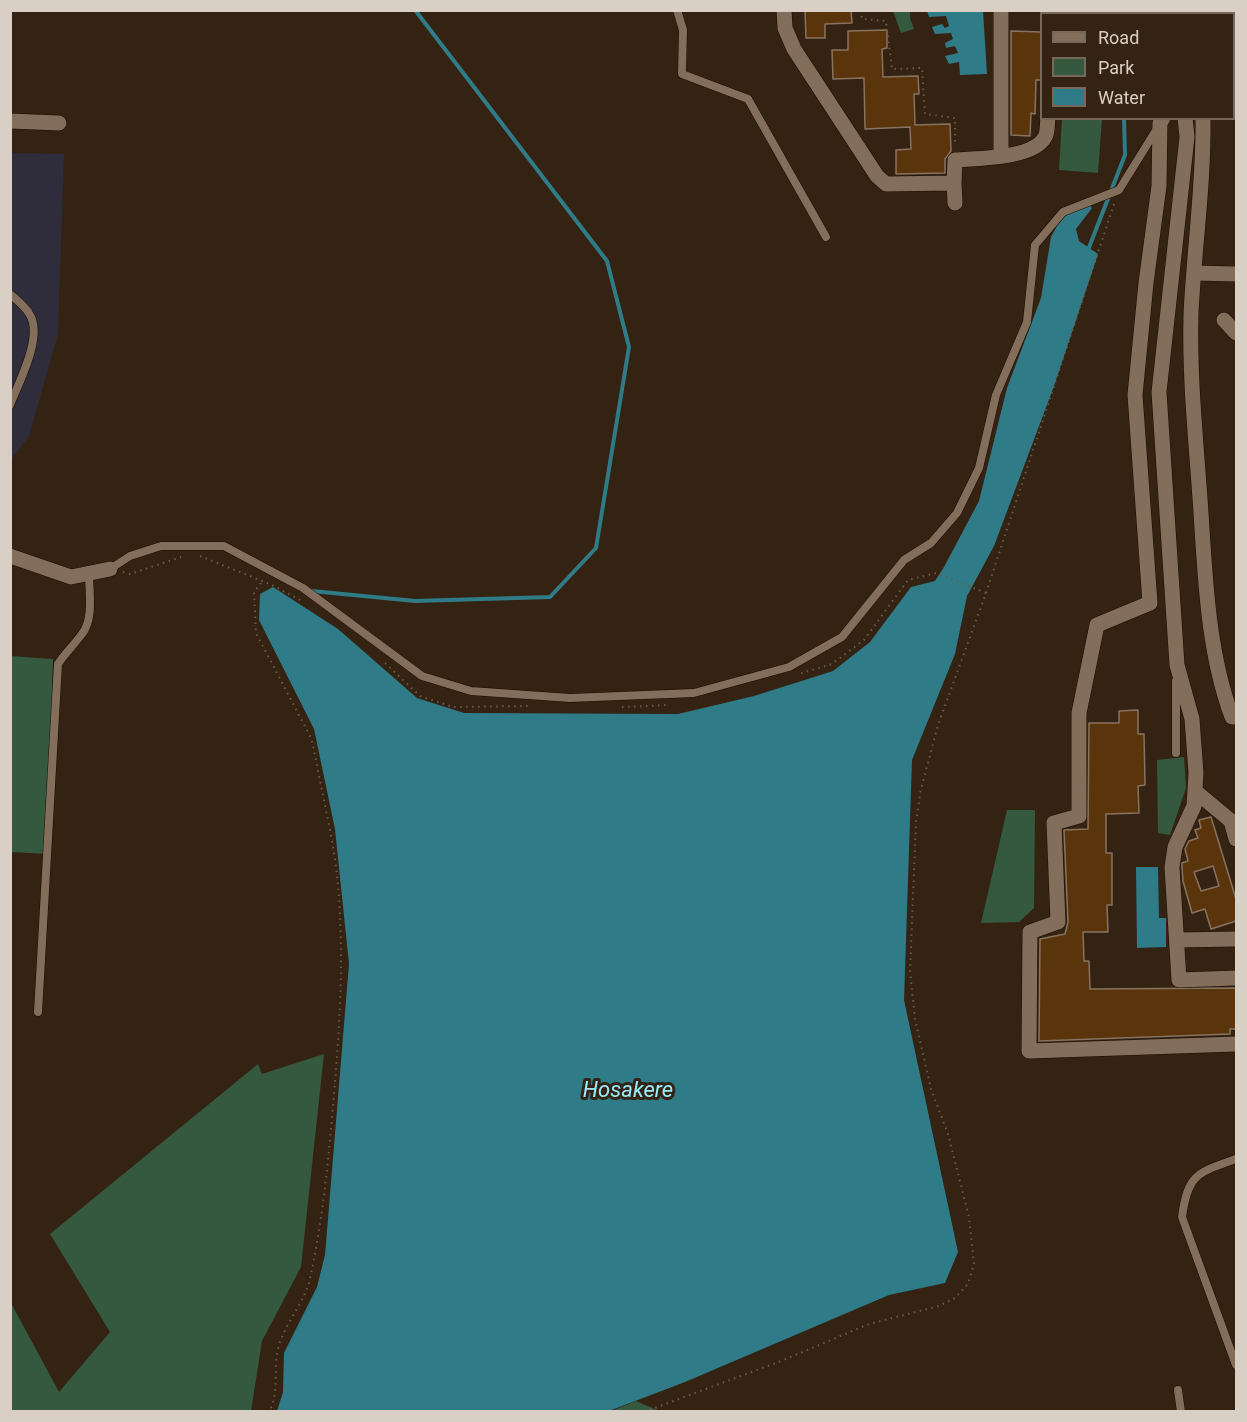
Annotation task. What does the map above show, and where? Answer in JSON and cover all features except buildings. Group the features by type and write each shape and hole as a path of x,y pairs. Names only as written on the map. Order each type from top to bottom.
{"street":[{"path":"784,10 785,28 794,49 877,176 886,184 896,185 954,183"},
{"path":"1001,10 1001,155"},
{"path":"955,203 955,160 1021,153 1037,147 1046,136 1048,120"},
{"path":"1203,120 1191,368 1205,586 1223,692 1232,717 1236,717"},
{"path":"10,121 59,123"},
{"path":"1236,978 1179,980 1172,867 1175,847 1194,806 1195,790 1192,719 1177,665 1159,392 1186,121 1162,121 1159,186 1146,283 1135,395 1150,603 1097,625 1079,713 1079,816 1054,823 1058,922 1030,932 1029,1051 1236,1044"},
{"path":"1159,186 1179,189"},
{"path":"1195,273 1236,274"},
{"path":"1146,283 1169,287"},
{"path":"1224,320 1236,333"},
{"path":"1135,395 1159,392"},
{"path":"10,556 71,577 110,569"},
{"path":"1195,790 1231,821 1236,839"},
{"path":"1178,940 1236,939"}],"lane":[{"path":"678,10 683,30 682,74 748,99 826,237"},
{"path":"110,569 130,555 161,546 224,546 303,588 422,676 471,691 570,698 694,693 789,667 842,637 904,560 931,543 957,513 979,468 996,395 1027,322 1035,245 1063,212 1119,190 1162,121"},
{"path":"10,294 30,314 35,328 33,342 10,405"},
{"path":"38,1012 58,664 69,646 83,633 89,614 88,573"},
{"path":"1176,753 1177,665"},
{"path":"1236,1159 1197,1174 1185,1195 1182,1217 1236,1365"},
{"path":"1178,1390 1181,1412"}],"path":[{"path":"861,10 861,19 886,21 892,69 922,68 925,114 955,118 955,160"},
{"path":"644,1412 781,1361 869,1324 939,1306 955,1298 968,1284 974,1264 969,1217 948,1134 931,1089 915,1019 910,971 916,822 921,789 938,725 986,593 1119,190"},
{"path":"193,553 272,585 303,601"},
{"path":"110,569 130,574 183,557"},
{"path":"798,675 832,664 864,640 908,580 936,573 970,589 986,593"},
{"path":"261,582 254,592 256,633 311,738 337,882 342,943 340,1014 330,1142 319,1229 306,1292 286,1327 277,1351 276,1396 269,1412"},
{"path":"380,658 420,696 453,707 532,706"},
{"path":"619,707 676,705"}],"shaded area":[{"path":"11,153 64,154 58,334 29,436 11,460"}],"green space":[{"path":"893,11 910,11 914,29 901,33"},
{"path":"1062,120 1102,120 1098,173 1059,170"},
{"path":"10,656 53,659 48,854 11,852"},
{"path":"1184,757 1186,788 1170,835 1158,833 1157,760"},
{"path":"1007,810 1035,810 1034,908 1019,922 981,923"},
{"path":"324,1054 301,1267 262,1341 251,1411 11,1411 11,1303 59,1392 110,1332 50,1234 258,1064 262,1074"},
{"path":"636,1401 659,1411 609,1412"}],"water":[{"path":"927,11 983,11 987,74 960,75 959,62 949,64 945,56 958,53 955,46 946,48 945,43 953,39 951,33 935,34 932,27 942,24 945,28 949,26 946,16 929,17"},
{"name":"Hosakere","path":"1089,204 1092,208 1076,229 1079,241 1098,254 1054,386 994,546 967,596 955,654 912,760 904,1000 958,1252 945,1283 889,1295 685,1382 609,1411 277,1411 283,1392 284,1353 317,1287 325,1255 349,964 335,829 314,729 259,620 260,594 273,587 338,629 417,698 464,713 678,714 754,696 833,671 870,642 911,587 935,581 944,567 979,501 1007,388 1041,298 1051,237 1063,215"},
{"path":"1136,867 1158,867 1159,918 1166,918 1166,947 1137,948"}],"waterway":[{"path":"312,591 415,601 550,597 596,548 629,347 607,261 415,10"},
{"path":"1088,250 1125,155 1124,120"}]}
